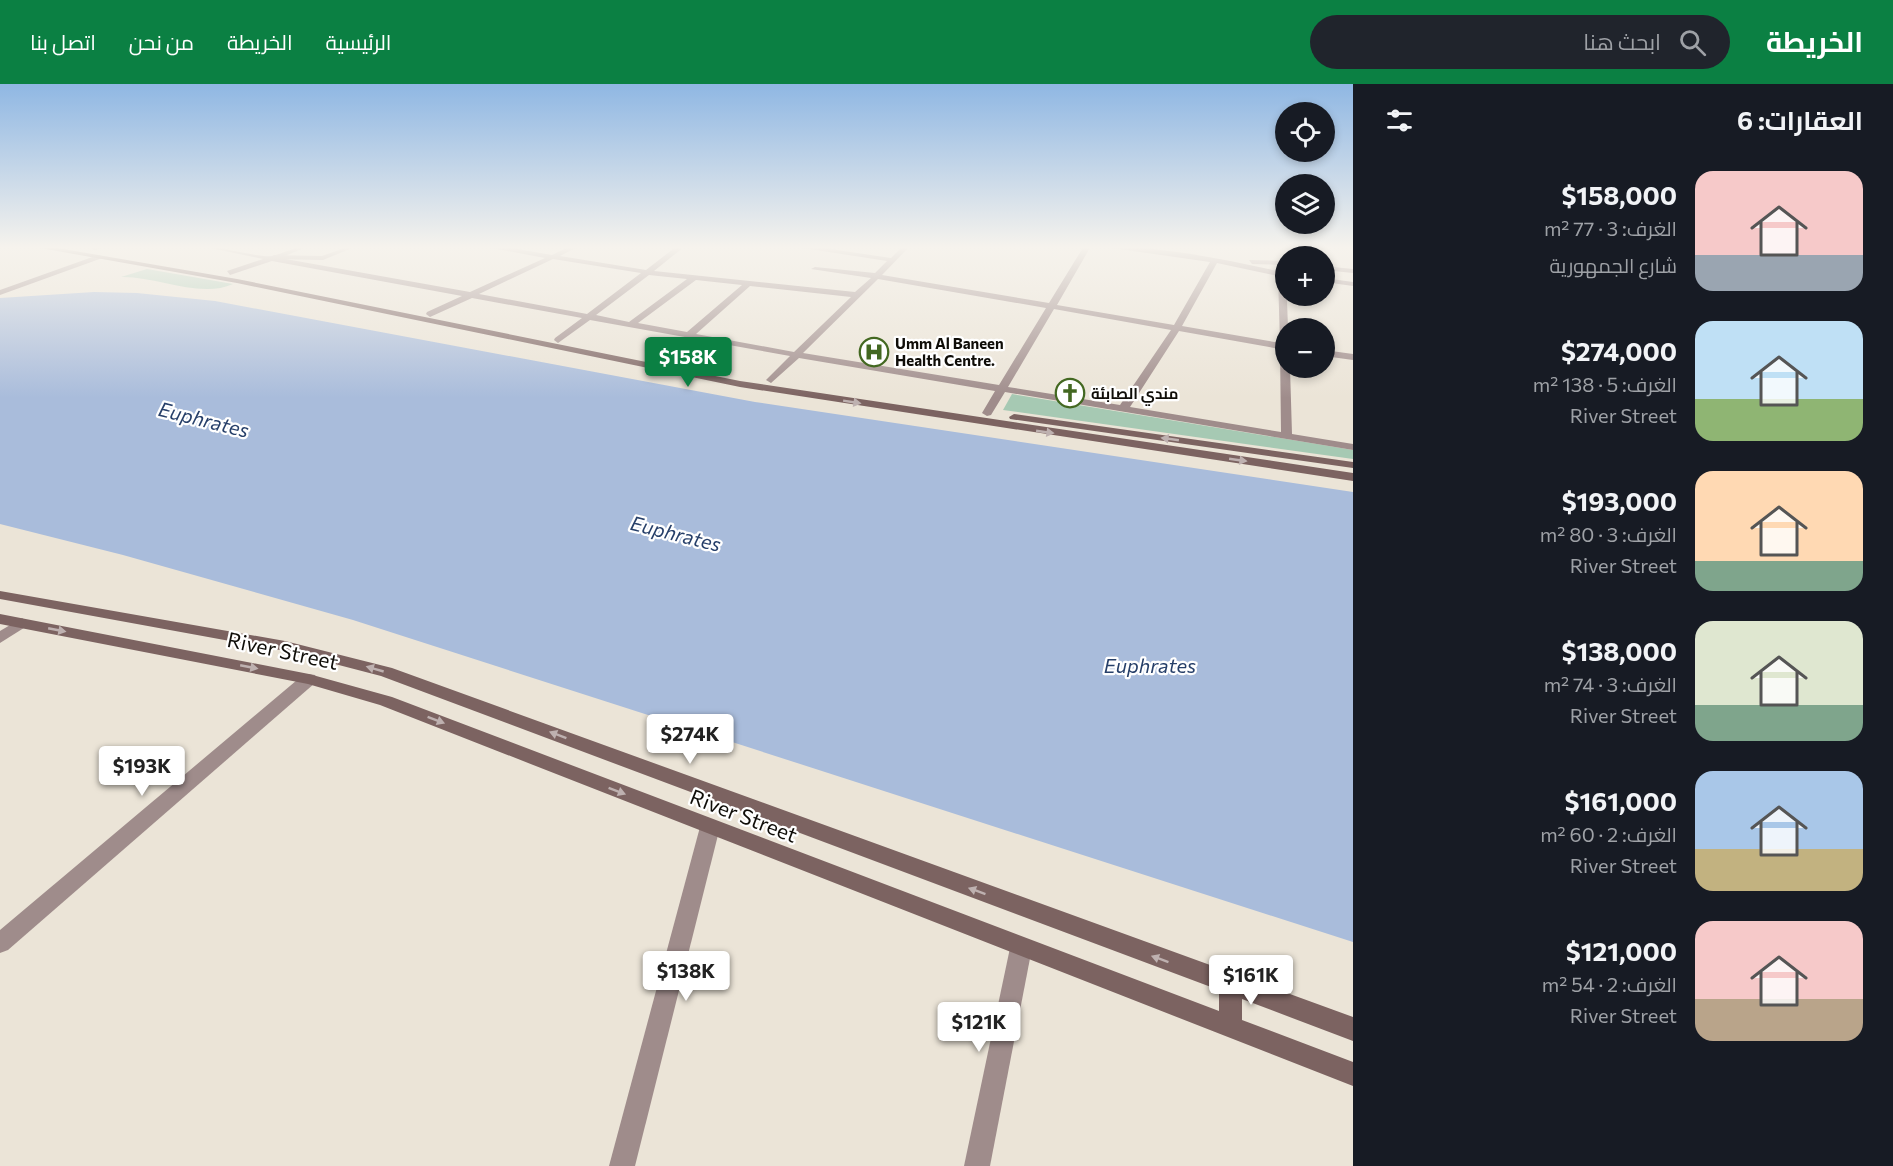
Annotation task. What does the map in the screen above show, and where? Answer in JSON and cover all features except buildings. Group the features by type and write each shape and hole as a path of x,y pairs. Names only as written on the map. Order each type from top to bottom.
{"main road":[{"path":"312,296 780,391 1353,477"},
{"path":"345,296 771,380 1353,465"},
{"path":"477,331 488,326"},
{"name":"River Street","path":"0,595 285,646 386,672 1353,1029"},
{"name":"River Street","path":"0,618 309,679 386,701 1353,1074"},
{"path":"1230,985 1231,1028"}],"street":[{"path":"558,340 614,296"},
{"path":"630,325 668,296"},
{"path":"689,335 733,296"},
{"path":"771,380 856,296"},
{"path":"1000,296 1275,345"},
{"path":"987,413 1056,296"},
{"path":"1123,409 1177,328 1195,296"},
{"path":"430,314 471,297 797,355 1353,447"},
{"path":"1335,355 1353,357"},
{"path":"1286,378 1287,436"},
{"path":"0,638 22,623"},
{"path":"0,943 309,679"},
{"path":"622,1166 710,827"},
{"path":"977,1166 1022,948"}],"green space":[{"path":"1012,394 1353,450 1353,459 1003,410"}],"water":[{"name":"Euphrates","path":"171,296 215,301 755,402 1353,492 1353,942 353,620 123,555 0,524 0,298"}],"place":[{"name":"Umm Al Baneen Health Centre.","path":"874,352"},
{"name":"مندي الصابئة","path":"1070,393"}]}
